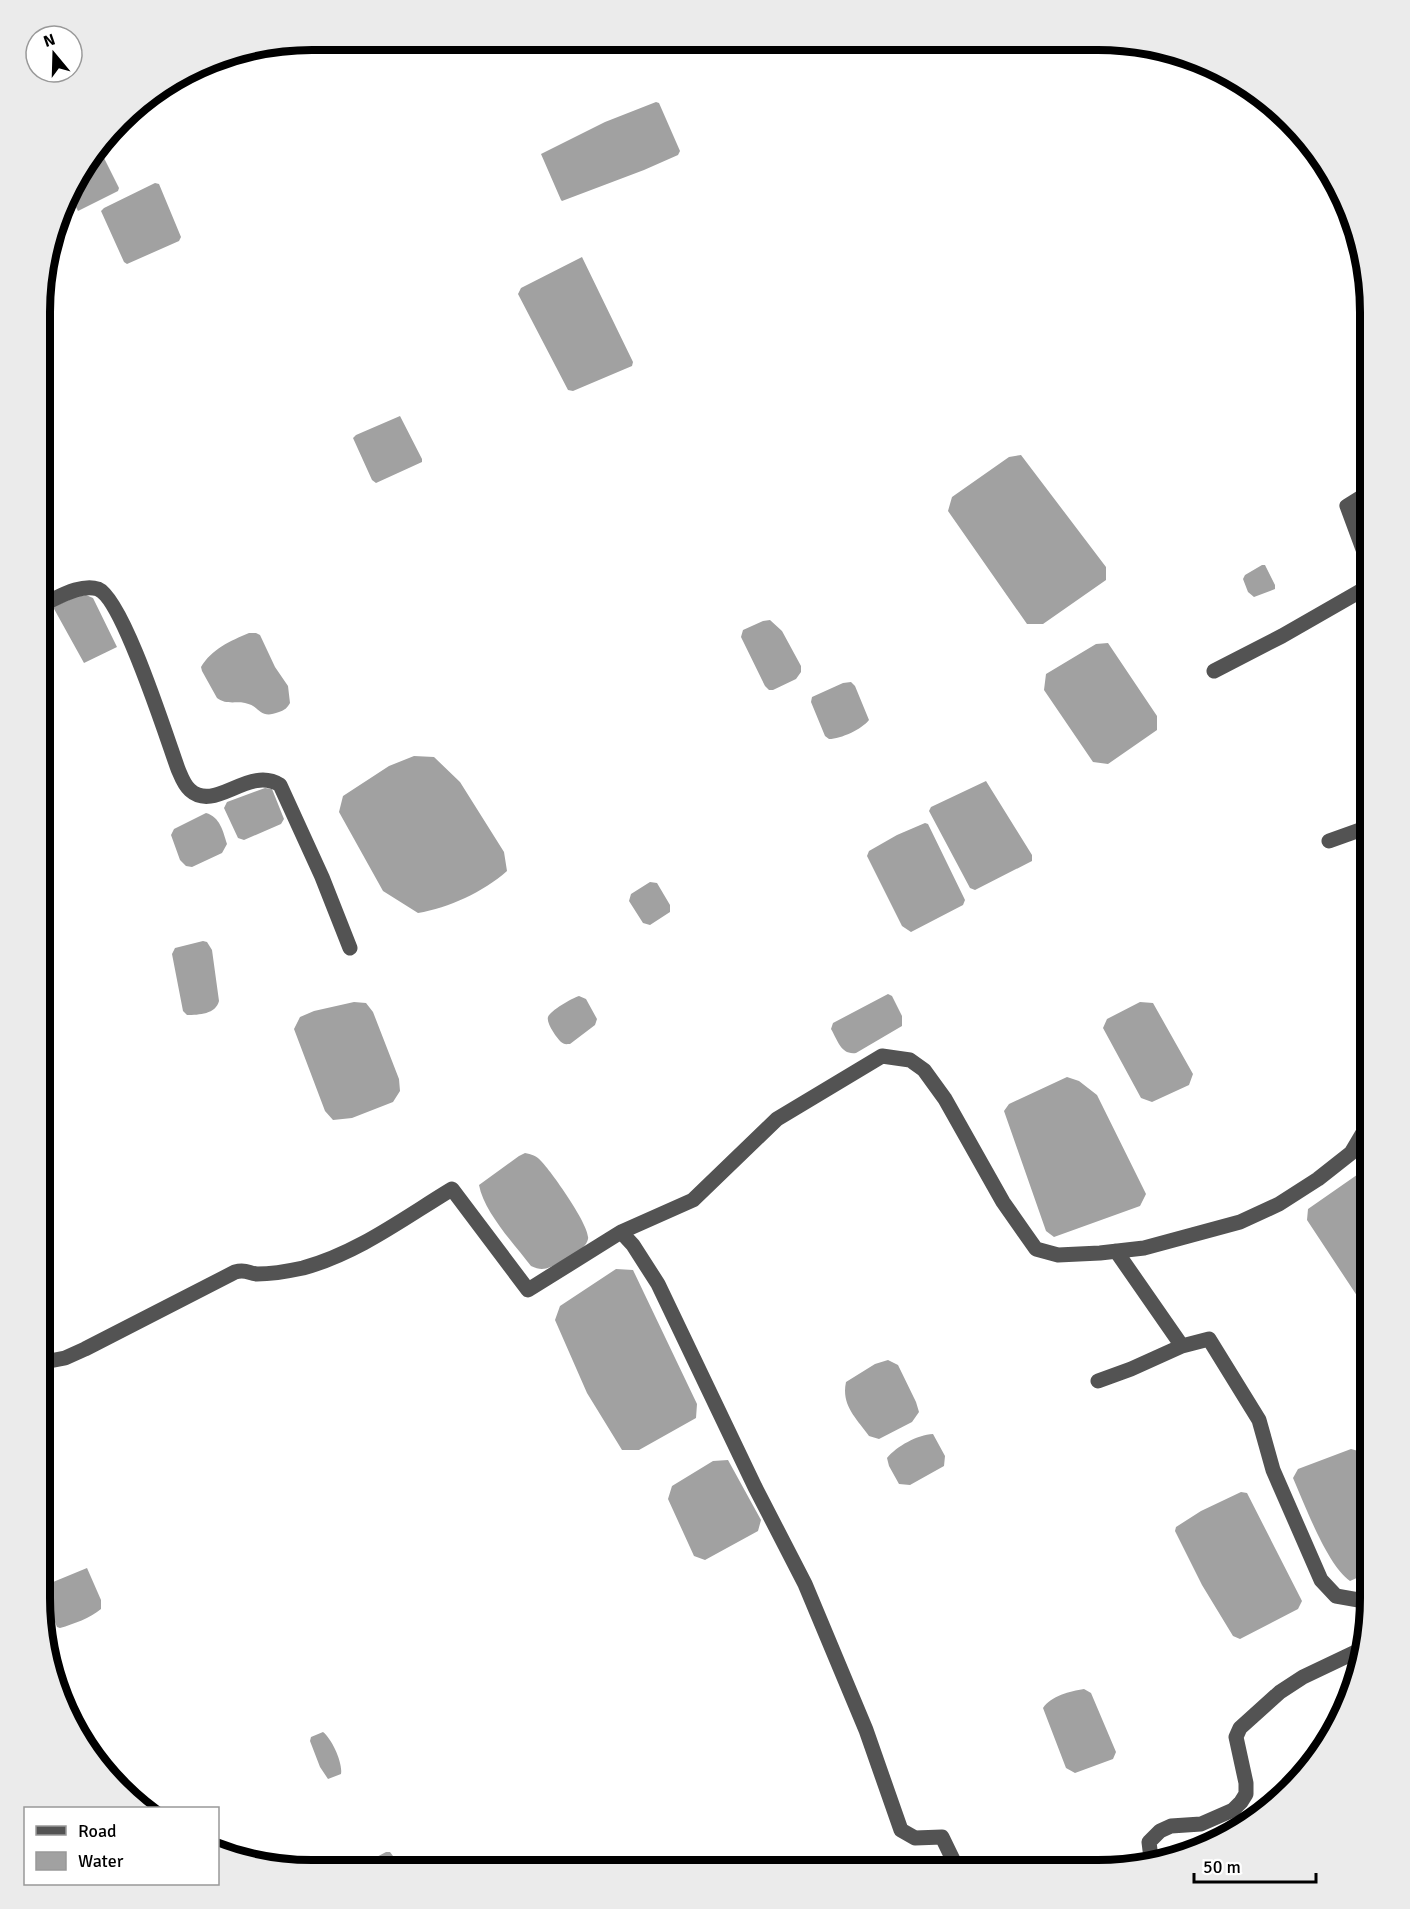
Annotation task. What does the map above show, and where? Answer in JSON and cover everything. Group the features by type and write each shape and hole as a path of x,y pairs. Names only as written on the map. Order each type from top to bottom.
{"street":[{"path":"1361,497 1347,506 1361,544"},
{"path":"49,602 79,589 90,588 99,590 112,604 135,650 178,769 191,792 198,795 215,795 258,779 274,781 280,785 322,877 350,948"},
{"path":"1214,671 1282,636 1361,591"},
{"path":"1329,841 1361,830"},
{"path":"49,1361 85,1350 235,1272 243,1270 265,1274 323,1262 354,1248 452,1189 528,1290 621,1232 693,1200 777,1119 882,1056 910,1060 924,1070 945,1099 1003,1202 1036,1249 1058,1255 1144,1248 1240,1222 1279,1204 1318,1179 1351,1153 1361,1136"},
{"path":"621,1232 633,1245 658,1284 754,1487 805,1584 866,1730 901,1830 915,1838 942,1837 953,1860"},
{"path":"1116,1251 1182,1346"},
{"path":"1098,1381 1182,1346 1209,1339 1259,1420 1273,1470 1321,1580 1336,1596 1361,1600"},
{"path":"1150,1854 1149,1842 1160,1831 1171,1826 1201,1824 1233,1810 1246,1794 1246,1783 1236,1737 1240,1728 1280,1692 1303,1677 1354,1653"}],"water":[{"path":"656,102 659,103 680,151 678,155 562,201 541,154 605,122"},
{"path":"102,154 119,188 118,191 78,211 74,203"},
{"path":"155,183 159,184 181,237 179,241 127,264 124,262 101,211"},
{"path":"582,257 633,362 632,366 573,391 568,390 518,294 521,288"},
{"path":"400,416 422,462 376,483 372,480 353,438"},
{"path":"1021,455 1106,567 1106,580 1043,624 1027,624 948,511 952,497 1009,457"},
{"path":"1265,565 1275,589 1254,597 1248,592 1243,579 1245,575"},
{"path":"86,595 93,598 117,647 84,663 53,607"},
{"path":"770,620 782,631 801,666 801,672 796,679 773,690 765,686 741,637 743,630"},
{"path":"249,633 260,635 275,667 288,686 290,703 286,709 268,714 241,702 220,700 202,671 201,667 205,661 216,650"},
{"path":"1108,643 1157,716 1157,730 1108,764 1093,762 1044,690 1046,674 1096,644"},
{"path":"851,682 855,686 869,720 851,733 829,739 825,736 811,702 812,697 843,683"},
{"path":"414,756 434,757 460,782 504,852 507,871 498,879 465,898 418,913 383,891 339,812 343,796 389,766"},
{"path":"986,781 1032,855 1032,861 975,890 970,888 929,811 931,807"},
{"path":"265,788 272,789 284,819 281,824 244,840 238,838 224,808 227,802"},
{"path":"206,813 218,821 227,844 222,853 192,867 186,866 180,860 171,835 174,829"},
{"path":"925,823 928,824 965,900 963,905 911,932 902,926 867,856 869,851 897,835"},
{"path":"650,882 657,883 670,905 670,912 650,925 643,923 629,901 631,894"},
{"path":"207,942 212,950 219,1001 211,1011 187,1015 183,1011 172,954 175,948"},
{"path":"888,994 892,996 902,1016 902,1026 856,1053 843,1049 831,1029 833,1023"},
{"path":"579,996 586,999 597,1019 595,1025 570,1044 565,1044 552,1030 548,1017 553,1011"},
{"path":"354,1002 366,1003 373,1012 399,1079 400,1091 393,1102 352,1118 333,1120 325,1111 294,1029 300,1017 314,1011"},
{"path":"1140,1002 1153,1003 1193,1074 1189,1085 1152,1102 1141,1098 1103,1028 1107,1019"},
{"path":"1067,1077 1079,1081 1097,1095 1146,1194 1140,1206 1054,1237 1046,1231 1004,1111 1009,1104"},
{"path":"525,1153 539,1159 546,1167 569,1199 587,1233 588,1239 580,1250 546,1268 539,1269 531,1266 516,1248 493,1217 479,1185"},
{"path":"1361,1172 1361,1302 1307,1220 1308,1209"},
{"path":"616,1269 633,1270 697,1404 696,1418 639,1450 622,1450 587,1393 555,1320 560,1306"},
{"path":"888,1360 898,1365 919,1412 912,1422 879,1439 869,1436 855,1417 848,1404 845,1390 846,1382 875,1364"},
{"path":"933,1434 945,1456 944,1466 910,1485 899,1484 887,1458 908,1442 920,1436"},
{"path":"1351,1449 1361,1452 1361,1576 1350,1581 1333,1562 1310,1518 1293,1478 1298,1469"},
{"path":"728,1460 761,1520 758,1531 705,1560 694,1556 668,1499 672,1486 713,1461"},
{"path":"1241,1492 1247,1493 1302,1601 1298,1609 1240,1639 1233,1636 1202,1585 1175,1531 1176,1527 1201,1511"},
{"path":"87,1568 101,1600 101,1609 76,1623 57,1627 50,1609 49,1584"},
{"path":"1084,1689 1091,1693 1116,1752 1113,1759 1075,1773 1066,1768 1043,1708 1056,1697"},
{"path":"323,1732 336,1752 341,1769 341,1774 328,1779 320,1767 310,1741 311,1737"},
{"path":"390,1852 396,1860 371,1860"}]}
